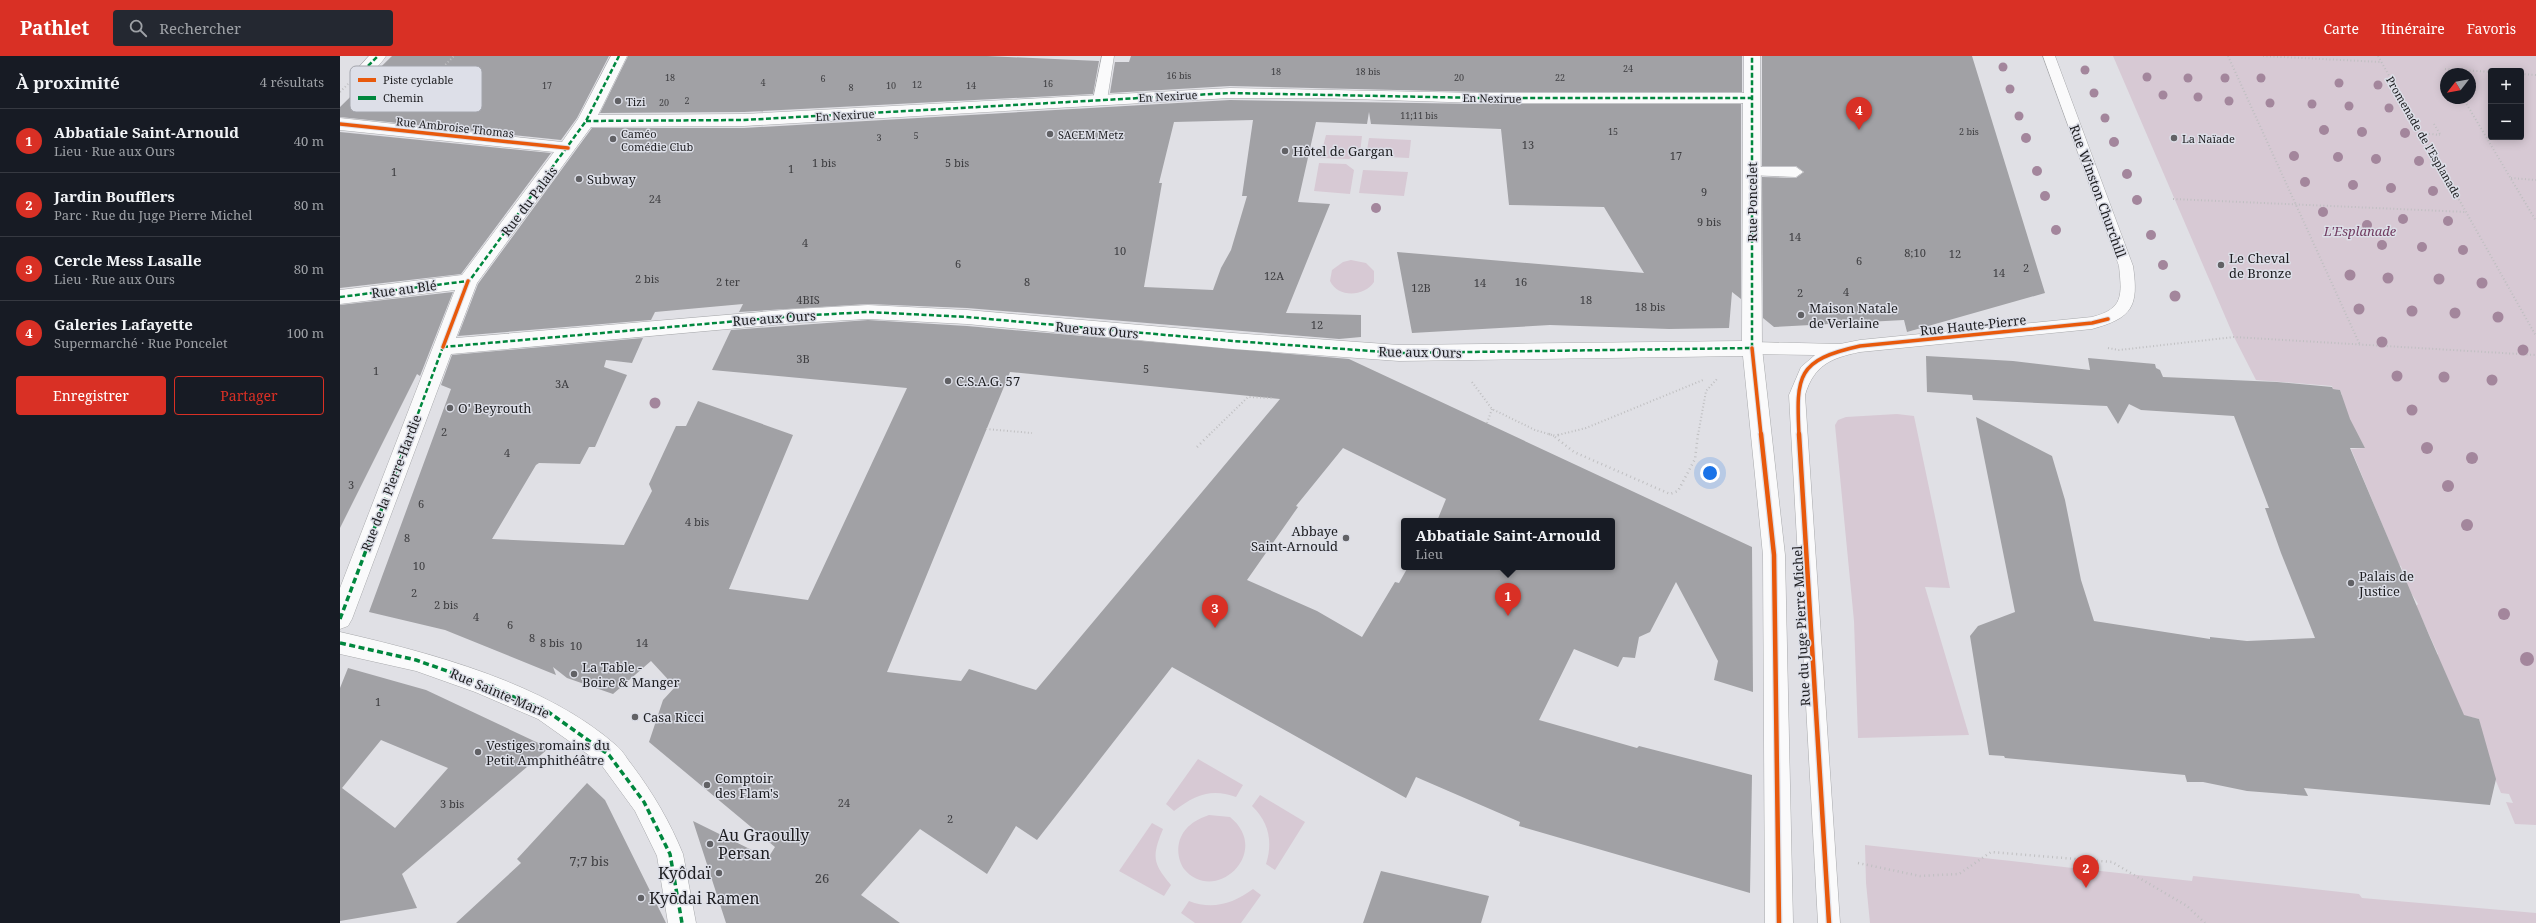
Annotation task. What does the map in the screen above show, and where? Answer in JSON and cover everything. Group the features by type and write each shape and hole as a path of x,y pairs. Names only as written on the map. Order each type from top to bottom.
{"street":[{"name":"Rue du Palais","path":"443,347 468,281 586,122 619,56"},
{"name":"Rue Poncelet","path":"1752,56 1752,348"},
{"name":"En Nexirue","path":"586,122 744,120 1230,93 1319,93 1481,98 1751,98"},
{"name":"Rue Ambroise Thomas","path":"340,124 568,148"},
{"name":"Rue au Blé","path":"340,297 468,281"},
{"name":"Rue aux Ours","path":"443,347 795,316 868,312 968,317 1233,342 1399,353 1752,348"},
{"name":"Rue de la Pierre-Hardie","path":"340,619 443,347"},
{"name":"Rue du Juge Pierre Michel","path":"1752,348 1774,555 1779,923"},
{"name":"Rue Sainte-Marie","path":"340,643 416,660 481,683 547,711 609,755 644,802 670,854 682,923"}],"lane":[{"path":"1100,100 1108,56"},
{"name":"Rue Winston Churchill","path":"2049,56 2126,266 2129,290 2127,304 2108,319"},
{"path":"1752,172 1796,172"},
{"name":"Rue Haute-Pierre","path":"1752,348 1840,350 1860,346 2071,325 2108,319"},
{"name":"Rue du Juge Pierre Michel","path":"1829,923 1797,395 1802,375 1810,366 1840,350"}],"path":[{"path":"444,66 454,56"},
{"path":"2228,56 2360,345"},
{"path":"2476,71 2488,72"},
{"path":"2524,74 2536,75"},
{"path":"2466,104 2536,220"},
{"path":"2422,134 2440,134 2434,124"},
{"path":"2511,178 2536,180"},
{"path":"2071,325 2080,344 2119,350 2234,337 2536,355"},
{"path":"1468,375 1492,409 1535,430 1555,436 1574,452 1670,494 1678,491 1695,460 1699,421 1706,391 1719,376"},
{"path":"1555,436 1586,428 1704,379"},
{"path":"1197,447 1248,397 1272,398"},
{"path":"1487,423 1492,409"},
{"path":"986,429 1032,433"},
{"path":"1856,863 1920,876 1959,874 1991,852 2112,862 2187,906 2205,923"}],"green space":[{"name":"L'Esplanade","path":"2113,56 2536,56 2536,825 2515,824 2506,802 2513,803 2509,794 2501,793 2473,727 2481,728 2479,719 2461,715 2436,656 2438,654 2416,606 2418,604 2408,588 2401,566 2399,565 2351,449 2365,448 2335,395 2342,395 2340,390 2333,389 2332,386 2256,380 2234,337"},
{"path":"1326,135 1362,136 1360,153 1349,159 1320,158"},
{"path":"1369,138 1411,140 1409,158 1366,156"},
{"path":"1319,163 1346,164 1354,170 1350,194 1314,191"},
{"path":"1363,170 1408,172 1404,196 1359,193"},
{"path":"1351,260 1366,263 1374,271 1374,282 1364,291 1351,294 1345,293 1334,287 1330,281 1332,270 1343,262"},
{"path":"1897,414 1914,416 1950,588 1925,587 1969,735 1858,738 1854,621 1835,425 1838,420 1846,417"},
{"path":"1198,759 1243,785 1236,797 1227,794 1211,793 1196,797 1174,811 1166,804"},
{"path":"1260,795 1305,822 1275,870 1266,864 1269,848 1268,833 1266,826 1258,812 1252,806"},
{"path":"1209,815 1230,817 1242,831 1245,845 1243,859 1235,870 1224,878 1210,881 1197,879 1184,869 1178,853 1181,837 1187,828 1199,819"},
{"path":"1152,823 1163,829 1157,846 1156,859 1160,871 1171,885 1164,896 1119,871"},
{"path":"1865,845 2192,881 2193,876 2359,894 2362,898 2536,913 2536,923 1870,923 1866,883"},
{"path":"1253,889 1261,895 1241,923 1195,923 1181,913 1189,901 1206,905 1222,904 1230,902"}],"building":[{"path":"392,56 609,56 577,118 561,140 340,117 340,107 350,97 350,112 482,112 482,66 382,66"},
{"path":"628,56 987,56 1099,61 1093,94 744,112 600,113"},
{"path":"1131,56 1742,56 1742,92 1481,92 1230,86 1110,93 1115,62 1129,62"},
{"path":"1762,56 1972,56 2045,293 1907,332 1904,320 1774,327 1763,318 1762,177 1796,178 1804,172 1796,166 1762,166"},
{"path":"1230,100 1481,104 1741,104 1741,299 1732,292 1729,328 1669,329 1550,325 1412,333 1397,252 1644,273 1604,207 1509,205 1501,129 1371,124 1369,112 1367,124 1316,122 1298,202 1330,204 1286,313 1361,315 1361,337 1339,339 967,308 868,304 739,312 743,304 655,312 651,320 458,336 478,284 592,128 744,128","holes":["1253,120 1242,196 1247,196 1231,250 1221,268 1213,290 1144,287 1162,183 1159,183 1174,122"]},
{"path":"340,132 551,153 461,274 340,288"},
{"path":"453,292 420,376 417,374 340,528 340,305"},
{"path":"868,320 967,326 1349,359 1752,547 1753,692 1714,680 1718,661 1676,582 1650,632 1639,637 1635,658 1623,657 1618,667 1574,649 1539,720 1637,748 1639,746 1752,775 1750,893 1519,826 1520,822 1416,777 1406,798 1172,667 1037,840 1016,826 987,874 920,829 861,895 900,923 726,923 693,821 768,858 775,847 649,742 663,700 675,687 651,661 613,694 567,678 553,667 556,675 445,630 369,612 451,389 441,385 452,355 643,338 632,363 606,360 604,367 627,375 595,447 589,447 580,464 539,463 536,465 492,539 624,545 652,491 649,484 676,426 686,426 698,401 793,435 729,589 808,600 907,388 712,370 731,330","holes":["1010,372 1280,399 1036,690 969,669 961,681 887,672"]},
{"name":"Palais de Justice","path":"1926,356 2013,361 2090,370 2088,358 2155,364 2156,368 2160,370 2163,377 2277,382 2332,387 2333,389 2340,390 2350,419 2365,448 2350,448 2429,635 2464,715 2479,719 2496,779 2490,805 2304,788 2308,796 2247,791 2203,782 2187,782 2185,775 2005,758 2004,756 1989,755 1970,636 1978,626 2015,612 1976,417 2052,456 2065,500 2081,580 2094,621 2210,639 2210,637 2247,641 2315,638 2281,553 2265,508 2269,508 2234,416 2141,410 2129,404 2118,424 2107,406 1973,400 1972,395 1927,392"},
{"path":"348,668 426,690 549,748 402,874 417,908 340,921 340,688","holes":["381,740 448,768 395,828 342,788"]},
{"path":"587,783 605,800 666,923 456,923 521,863 517,859"},
{"path":"1381,871 1489,896 1481,923 1363,923"}],"marked path":[{"path":"368,66 378,56"},
{"path":"467,284 586,121 619,56"},
{"path":"443,347 795,316 868,312 967,317 1233,341 1399,353 1752,348 1752,56"},
{"path":"586,121 744,120 1230,93 1319,93 1481,98 1751,98"},
{"path":"340,297 468,281"},
{"path":"340,619 444,344"},
{"path":"340,643 416,660 481,683 547,711 609,755 644,802 670,854 682,923"}],"cycle path":[{"path":"340,124 568,148"},
{"path":"443,347 468,281"},
{"path":"1829,923 1797,395 1802,376 1806,369 1820,359 1836,352 1860,346 2092,323 2108,319"},
{"path":"1752,348 1774,555 1779,923"}],"place":[{"name":"Tizi","path":"618,101"},
{"name":"Galeries Lafayette","path":"1859,130"},
{"name":"SACEM Metz","path":"1050,134"},
{"name":"La Naïade","path":"2174,138"},
{"name":"Caméo Comédie Club","path":"613,139"},
{"name":"Hôtel de Gargan","path":"1285,151"},
{"name":"Subway","path":"579,179"},
{"name":"Le Cheval de Bronze","path":"2221,265"},
{"name":"Maison Natale de Verlaine","path":"1801,315"},
{"name":"C.S.A.G. 57","path":"948,381"},
{"name":"O' Beyrouth","path":"450,408"},
{"name":"Abbaye Saint-Arnould","path":"1346,538"},
{"name":"Palais de Justice","path":"2351,583"},
{"name":"Abbatiale Saint-Arnould","path":"1508,616"},
{"name":"Cercle Mess Lasalle","path":"1215,628"},
{"name":"La Table - Boire & Manger","path":"574,674"},
{"name":"Casa Ricci","path":"635,717"},
{"name":"Vestiges romains du Petit Amphithéâtre","path":"478,752"},
{"name":"Comptoir des Flam's","path":"707,785"},
{"name":"Au Graoully Persan","path":"710,844"},
{"name":"Kyôdaï","path":"719,873"},
{"name":"Jardin Boufflers","path":"2086,888"},
{"name":"Kyōdai Ramen","path":"641,898"}]}
